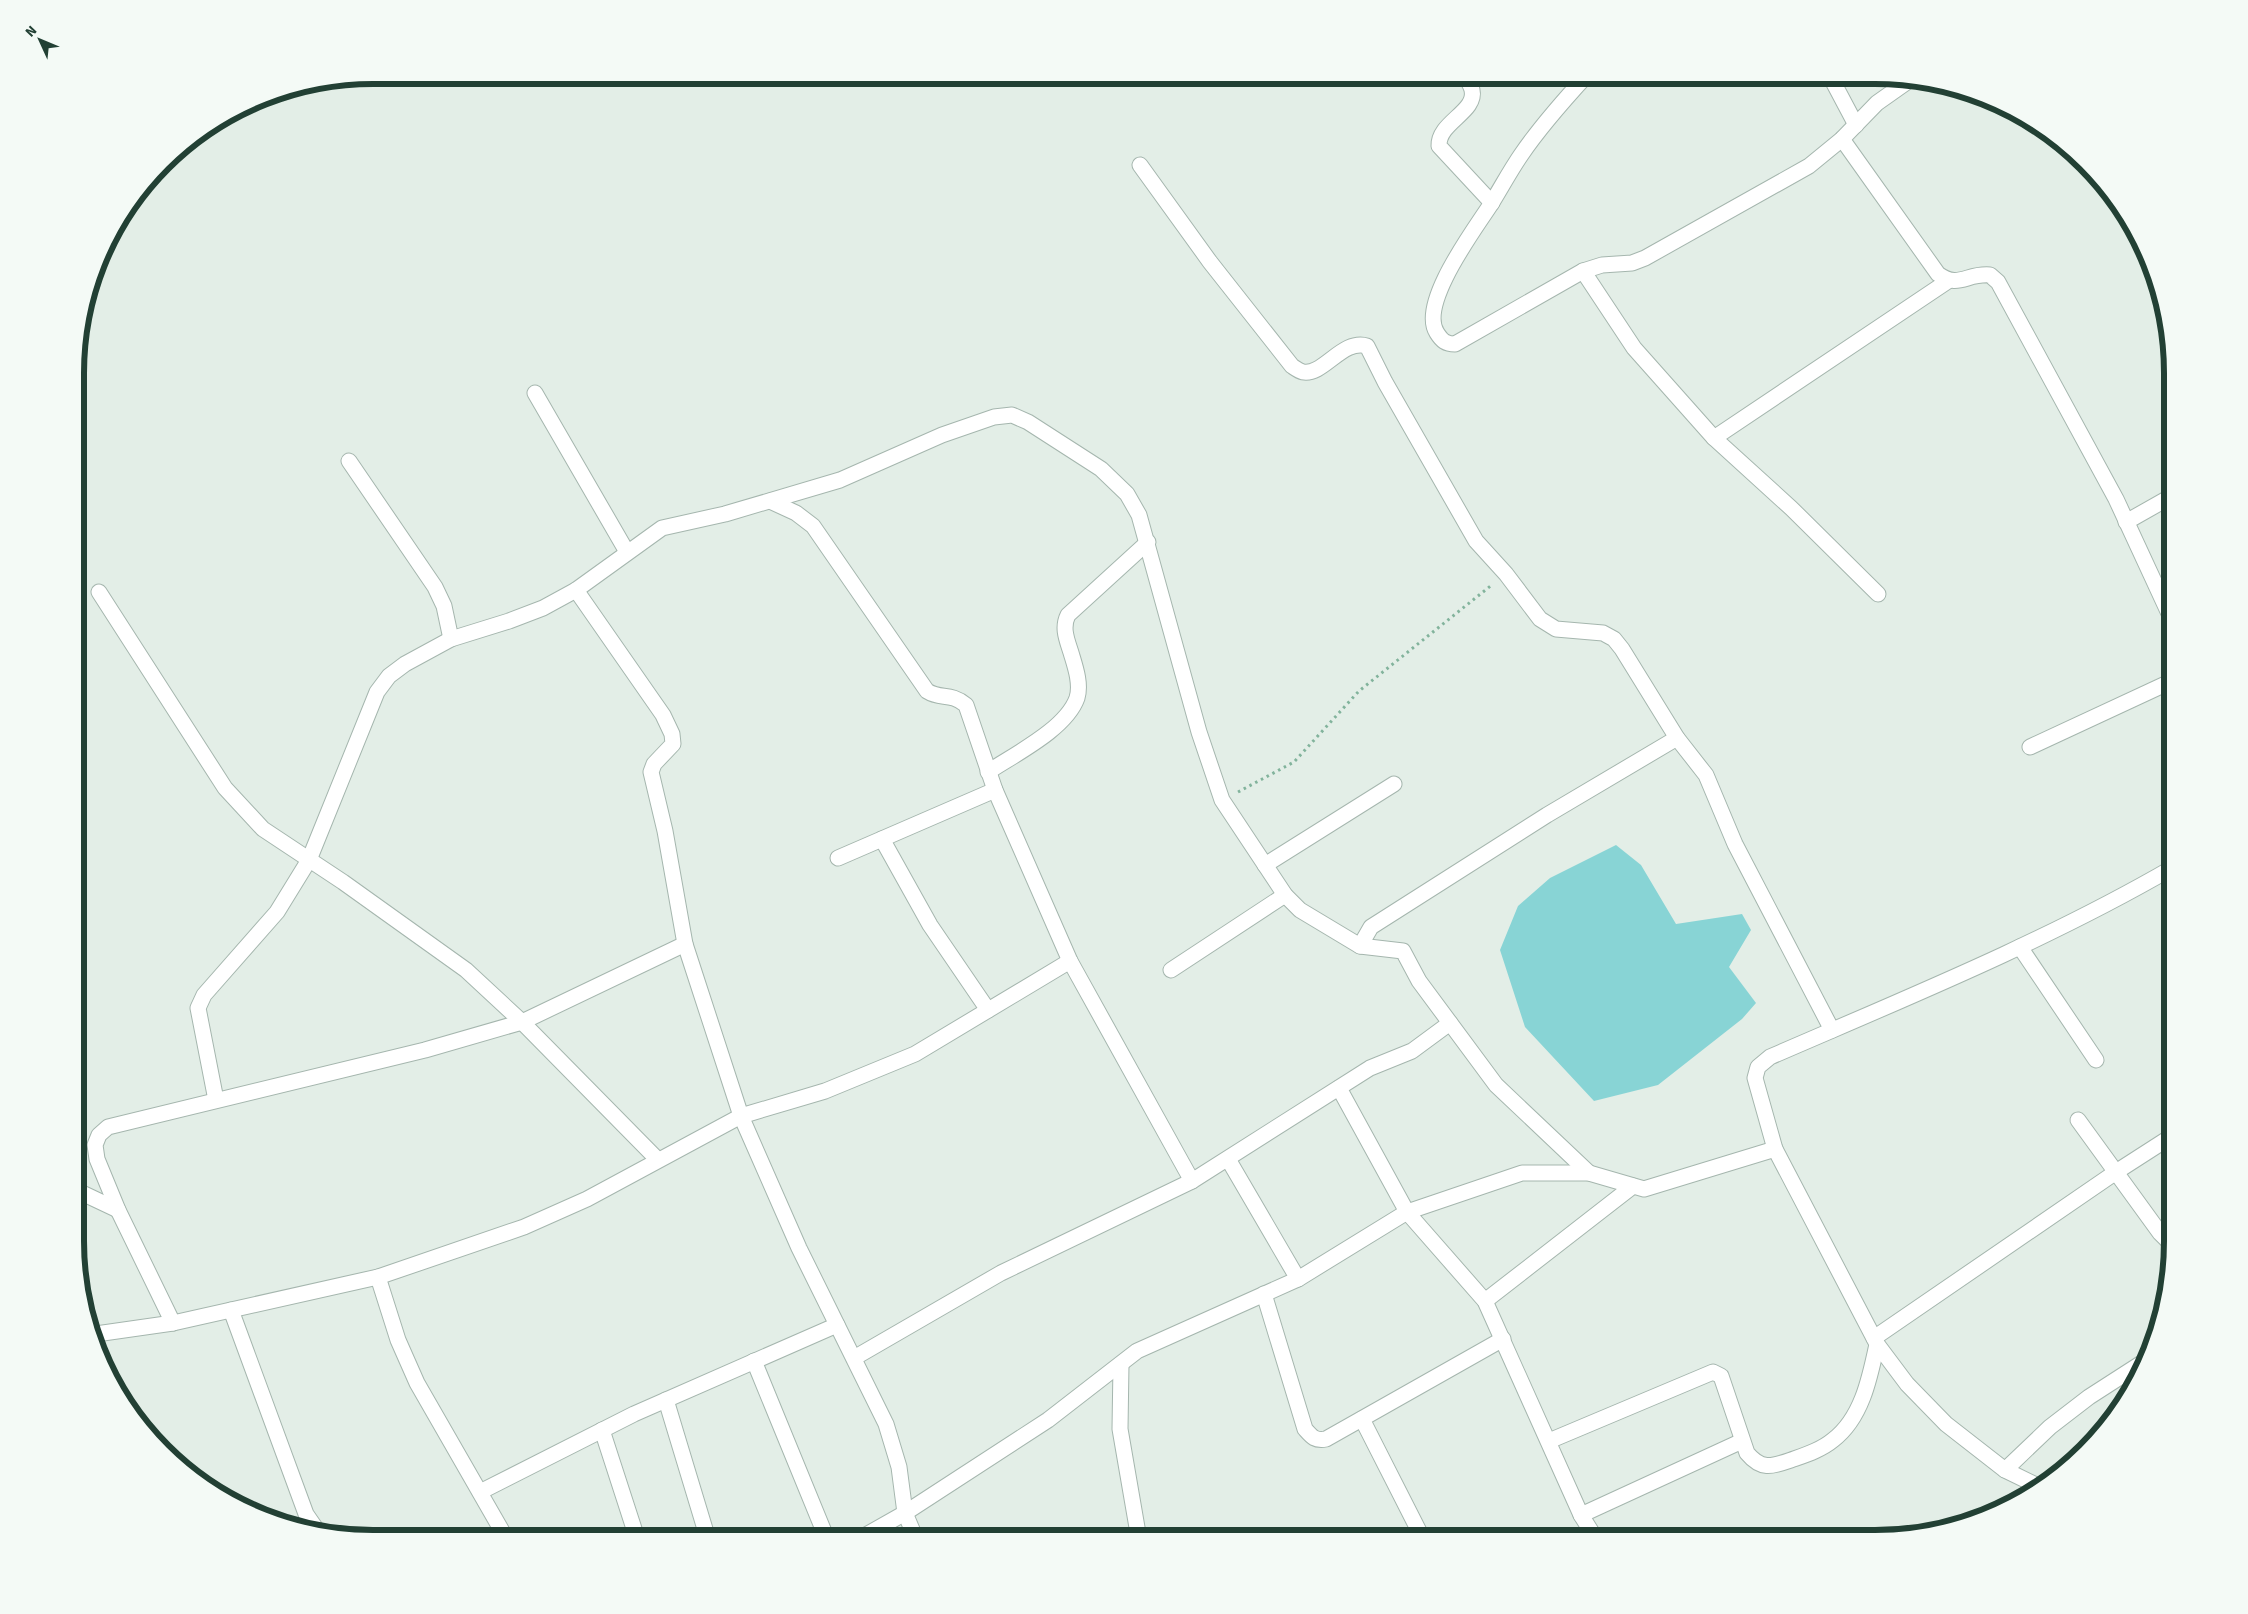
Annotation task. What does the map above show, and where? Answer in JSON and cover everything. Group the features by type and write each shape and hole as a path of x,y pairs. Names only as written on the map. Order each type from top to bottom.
{"street":[{"path":"1469,84 1472,89 1472,97 1469,104 1443,131 1439,138 1439,146 1492,203"},
{"path":"1580,84 1521,154 1492,203 1458,253 1436,300 1433,319 1434,330 1440,339 1448,344 1455,344 1583,271 1602,265 1632,263 1645,258 1809,166 1842,139 1877,104 1902,85"},
{"path":"1834,84 1856,125"},
{"path":"1842,139 1938,274 1948,281"},
{"path":"1140,165 1210,262 1292,366 1302,372 1310,372 1351,346 1361,344 1367,346 1385,382 1476,541 1506,574 1540,619 1556,629 1603,633 1614,639 1677,738 1706,775 1735,844 1832,1030"},
{"path":"1583,271 1634,348 1714,438 1791,508 1878,594"},
{"path":"1714,438 1948,281 1958,281 1977,274 1990,275 1998,282 2116,499 2164,603"},
{"path":"535,394 627,552"},
{"path":"216,1100 198,1008 204,995 277,912 310,860 377,692 389,676 405,664 451,639 534,611 576,590 662,528 725,514 840,480 942,435 994,417 1012,415 1028,422 1101,469 1127,494 1139,515 1199,732 1222,800 1285,895 1300,910 1360,946 1403,951 1419,981 1496,1085 1590,1173"},
{"path":"349,461 435,587 444,606 451,639"},
{"path":"770,501 796,513 813,526 927,691 936,696 957,698 966,705 995,790 1070,961 1192,1181"},
{"path":"2126,522 2164,501"},
{"path":"988,772 1057,726 1068,713 1077,698 1078,687 1076,670 1064,629 1065,621 1068,615 1115,570 1148,542"},
{"path":"576,590 663,715 674,739 673,744 654,764 651,772 665,831 685,944 741,1116 798,1248 886,1424 899,1466 906,1513 913,1530"},
{"path":"98,592 225,788 263,829 466,970 522,1022 658,1160"},
{"path":"2030,747 2164,685"},
{"path":"1360,946 1371,927 1547,815 1677,738"},
{"path":"1265,866 1394,784"},
{"path":"838,858 995,790"},
{"path":"882,839 930,925 988,1010"},
{"path":"2032,1483 2005,1470 1946,1424 1907,1384 1876,1341 1775,1149 1756,1078 1758,1067 1770,1057 2020,947 2118,900 2164,873"},
{"path":"1171,970 1285,895"},
{"path":"173,1323 118,1210 97,1159 95,1145 99,1135 108,1127 425,1050 522,1022 685,944"},
{"path":"2020,947 2096,1060"},
{"path":"99,1334 173,1323 378,1277 524,1227 587,1199 741,1116 826,1091 916,1054 1070,961"},
{"path":"854,1358 1001,1273 1192,1181 1370,1068 1412,1051 1450,1023"},
{"path":"1340,1088 1407,1212 1485,1301 1581,1515 1590,1530"},
{"path":"2078,1120 2164,1236"},
{"path":"1549,1441 1713,1372 1721,1376 1742,1441 1747,1453 1756,1463 1765,1467 1811,1452 1833,1440 1847,1426 1857,1409 1868,1383 1876,1341 2116,1172 2164,1141"},
{"path":"875,1530 906,1513 1048,1420 1137,1351 1298,1279 1407,1212 1522,1173 1590,1173 1633,1186 1655,1187 1775,1149"},
{"path":"1228,1159 1298,1279"},
{"path":"1485,1301 1633,1186"},
{"path":"84,1194 118,1210"},
{"path":"378,1277 398,1340 417,1383 501,1530"},
{"path":"1264,1294 1305,1429 1312,1437 1319,1440 1326,1439 1503,1340"},
{"path":"231,1310 306,1514 313,1524"},
{"path":"480,1492 602,1430 837,1324"},
{"path":"754,1361 823,1530"},
{"path":"1121,1364 1120,1429 1137,1530"},
{"path":"2005,1470 2050,1427 2089,1396 2134,1368"},
{"path":"666,1400 706,1530"},
{"path":"1362,1419 1418,1530"},
{"path":"602,1430 634,1530"},
{"path":"1581,1515 1742,1441"}],"path":[{"path":"1222,800 1294,762 1359,690 1506,574"}],"water":[{"path":"1616,845 1641,865 1676,924 1742,914 1751,930 1729,967 1756,1003 1742,1019 1658,1085 1594,1101 1525,1027 1500,950 1518,906 1550,878"}]}
